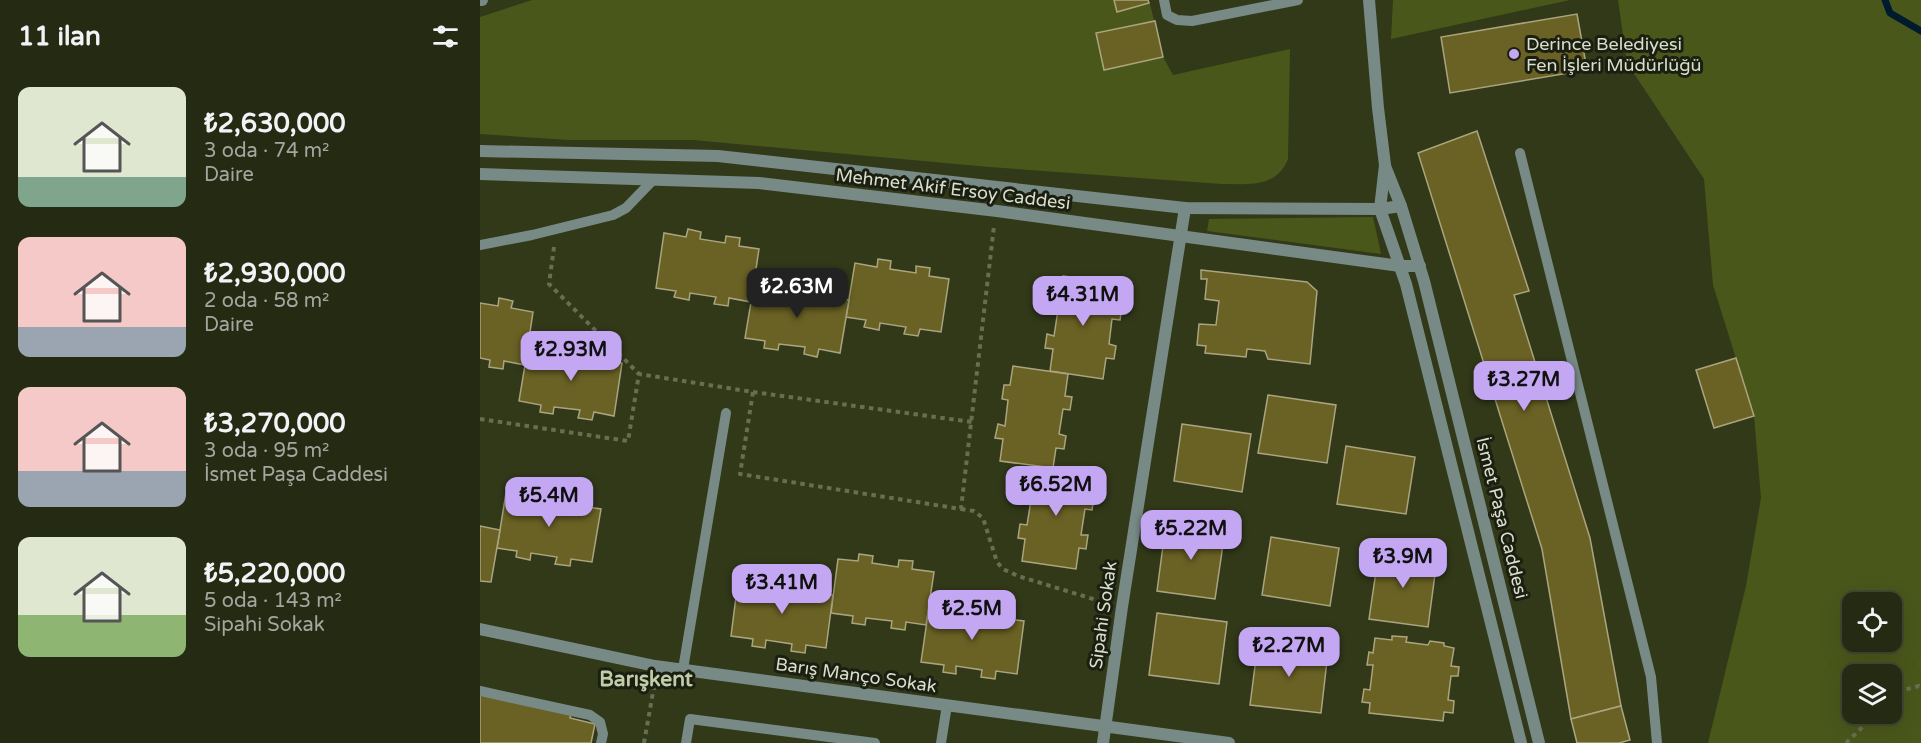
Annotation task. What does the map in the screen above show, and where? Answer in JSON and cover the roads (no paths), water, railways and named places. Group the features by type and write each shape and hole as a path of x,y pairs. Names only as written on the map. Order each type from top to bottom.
{"street":[{"name":"İsmet Paşa Caddesi","path":"1369,0 1385,165 1380,209 1406,284 1521,743"},
{"name":"Mehmet Akif Ersoy Caddesi","path":"480,151 718,156 1185,208 1380,209 1401,206"},
{"name":"İsmet Paşa Caddesi","path":"1385,165 1420,266 1539,743"},
{"name":"Mehmet Akif Ersoy Caddesi","path":"480,174 759,183 997,211 1400,266 1420,266"},
{"name":"Sipahi Sokak","path":"1103,743 1122,607 1185,208"},
{"name":"Barış Manço Sokak","path":"480,629 658,666 1229,743"}],"lane":[{"path":"1164,0 1167,15 1177,20 1192,21 1298,0"},
{"path":"1520,153 1651,677 1657,743"},
{"path":"480,245 613,215 626,208 653,180"},
{"path":"683,669 726,413"},
{"path":"480,691 590,715 600,722 603,734 601,743"},
{"path":"941,743 947,705"},
{"path":"686,743 690,719 875,743"}],"waterway":[{"path":"1885,0 1890,13 1921,31"}],"place":[{"name":"Derince Belediyesi Fen İşleri Müdürlüğü","path":"1514,54"}],"district":[{"name":"Barışkent","path":"646,679"}]}
